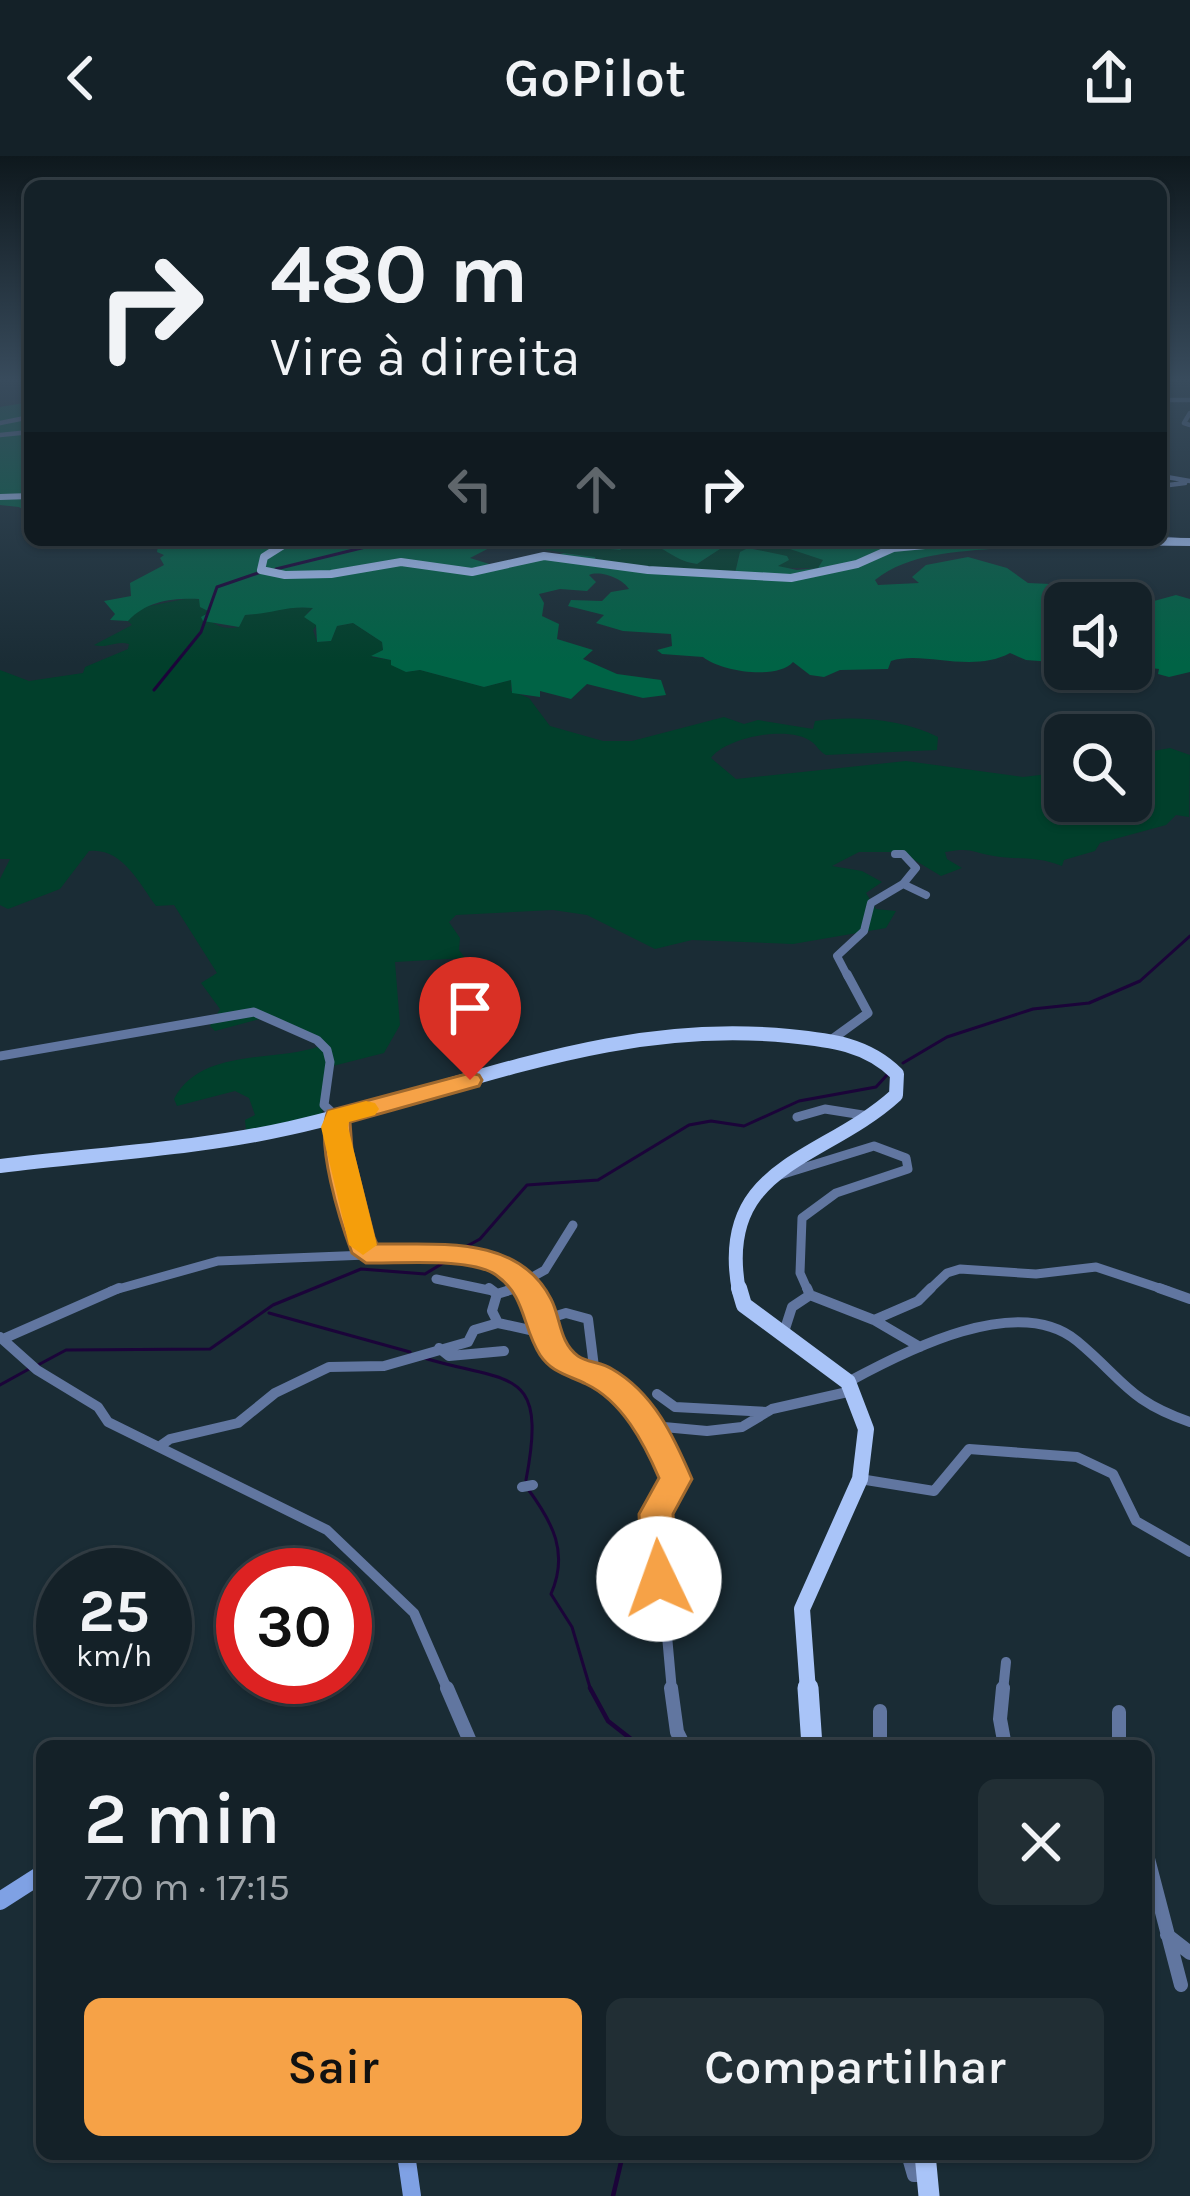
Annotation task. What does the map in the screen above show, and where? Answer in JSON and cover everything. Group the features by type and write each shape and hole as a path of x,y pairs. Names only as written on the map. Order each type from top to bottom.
{"main road":[{"path":"281,546 264,557 261,570 285,575 331,574 401,562 468,572 544,556 648,570 791,578 914,546"},
{"path":"0,1166 287,1129 633,1037 707,1030 831,1040 877,1054 897,1074 896,1095 771,1177 753,1191 739,1216 736,1274 743,1305 823,1359 850,1386 867,1444 860,1479 802,1609 812,1740"},
{"path":"0,1901 36,1878"},
{"path":"407,2160 412,2196"}],"street":[{"path":"831,1040 868,1013 837,956 864,931 872,903 903,884 916,868 909,861"},
{"path":"903,884 926,895"},
{"path":"0,1056 254,1012 317,1040 330,1062 324,1105 337,1117 338,1150 366,1253"},
{"path":"797,1117 825,1109 869,1116"},
{"path":"771,1177 824,1165 874,1146 906,1158 908,1169 895,1177 836,1193 802,1218 800,1273 810,1295 874,1320 920,1347"},
{"path":"497,1294 526,1285 559,1258 573,1225"},
{"path":"469,1740 414,1613 327,1530 108,1422 98,1407 38,1370 1,1338 175,1269 227,1257 480,1256 507,1268 526,1285 552,1349 569,1366 595,1375 653,1426 676,1479 656,1514 661,1612 681,1740"},
{"path":"874,1320 918,1301 947,1273 960,1269 1036,1274 1096,1267 1190,1299"},
{"path":"436,1279 488,1288 497,1294"},
{"path":"497,1294 492,1311 498,1323"},
{"path":"783,1335 792,1307 810,1295"},
{"path":"543,1320 560,1313 578,1313 588,1319 595,1375"},
{"path":"653,1426 742,1426 767,1412 850,1386 892,1357 920,1347 970,1330 1035,1322 1069,1334 1145,1406 1190,1422"},
{"path":"160,1446 170,1439 238,1423 275,1393 329,1367 384,1366 468,1342 474,1330 498,1323 548,1334"},
{"path":"439,1348 449,1356 503,1351"},
{"path":"657,1394 675,1407 767,1412"},
{"path":"860,1479 934,1491 969,1449 1077,1457 1113,1474 1136,1521 1190,1552"},
{"path":"1004,1740 1000,1719 1006,1662"},
{"path":"880,1712 880,1740"},
{"path":"1119,1712 1119,1740"},
{"path":"1152,1875 1181,1985"},
{"path":"1167,1935 1190,1953"}],"green space":[{"path":"0,473 24,473 24,511 0,505"},
{"path":"158,546 493,546 470,558 499,567 564,553 595,557 597,564 735,573 740,552 748,548 787,556 789,560 778,566 797,570 818,568 823,560 781,546 1004,546 918,559 875,580 878,585 919,583 912,577 926,565 968,557 1007,568 1028,583 1044,584 1044,661 1010,653 979,662 904,658 891,661 888,669 840,670 824,677 810,675 793,662 763,672 723,667 703,657 662,654 657,650 672,646 671,634 623,631 596,623 604,615 568,606 571,600 602,601 611,592 629,589 611,576 594,574 589,575 596,582 587,591 560,589 539,594 544,603 542,616 559,624 557,639 593,650 583,659 617,674 661,680 666,695 643,698 587,684 571,699 540,691 540,697 512,693 511,680 484,687 420,670 406,672 391,665 391,660 371,656 383,650 382,642 353,623 337,626 331,641 317,642 316,625 304,617 313,608 245,615 239,627 203,621 201,617 210,612 200,607 199,599 179,599 151,605 128,621 110,620 115,614 104,601 131,596 130,583 164,565 160,558 164,555 157,552"},
{"path":"544,546 620,550 659,546 694,563 721,546 790,546 824,560 819,568 780,568 754,547 740,552 735,573 602,566 595,557"},
{"path":"579,546 625,546 620,550"},
{"path":"654,546 723,547 697,564"},
{"path":"1176,595 1190,599 1190,672 1169,677 1158,674 1159,669 1152,668 1152,601"},
{"path":"201,600 200,607 211,612 205,615 212,622 229,628 239,627 245,615 313,608 307,613 317,625 313,630 317,642 331,641 337,626 353,623 382,642 383,650 371,657 391,660 406,672 420,670 484,687 511,680 511,691 529,698 550,726 603,741 632,741 724,717 744,724 758,720 813,729 815,721 846,718 909,726 938,737 937,750 826,755 802,737 774,734 743,739 711,758 736,779 906,761 1023,777 1044,774 1044,822 1152,822 1152,751 1170,748 1190,755 1189,817 1176,815 1166,825 1100,843 1095,851 1064,860 1062,866 961,850 945,852 947,859 962,868 941,876 901,852 859,852 832,866 862,871 882,882 866,893 876,909 896,911 886,928 793,944 692,940 655,949 587,915 553,910 456,915 449,922 465,958 395,962 400,1025 384,1053 329,1067 322,1115 246,1130 245,1120 255,1115 249,1098 235,1091 177,1106 174,1099 186,1082 220,1064 320,1046 271,1016 215,1031 210,1026 220,1009 201,983 217,973 174,905 156,906 120,861 101,851 89,851 60,889 8,909 0,905 0,879 10,859 0,859 0,670 29,681 83,673 85,667 128,649 129,644 124,643 94,645 132,625 128,621 139,608"}],"waterway":[{"path":"276,569 370,546"},
{"path":"154,690 201,632 217,587 261,572"},
{"path":"903,1063 947,1037 1033,1009 1089,1003 1140,981 1190,936"},
{"path":"460,1250 480,1239 527,1185 598,1180 689,1125 711,1121 744,1126 799,1101 876,1087 887,1075"},
{"path":"38,1365 66,1350 210,1349 273,1305 361,1269 425,1274 453,1257"},
{"path":"269,1313 410,1352"},
{"path":"424,1358 516,1386 531,1416 526,1480"},
{"path":"0,1385 29,1369"},
{"path":"528,1489 556,1539 559,1565 551,1594 572,1627 590,1688"},
{"path":"590,1688 608,1721 632,1740"},
{"path":"613,2196 622,2160"}],"slow traffic":[{"path":"363,1245 334,1127 337,1117 366,1109"}],"route":[{"path":"470,1080 337,1117 338,1150 366,1253 480,1256 507,1268 537,1300 552,1349 569,1366 602,1377 653,1426 676,1479 656,1514 659,1579"}]}
